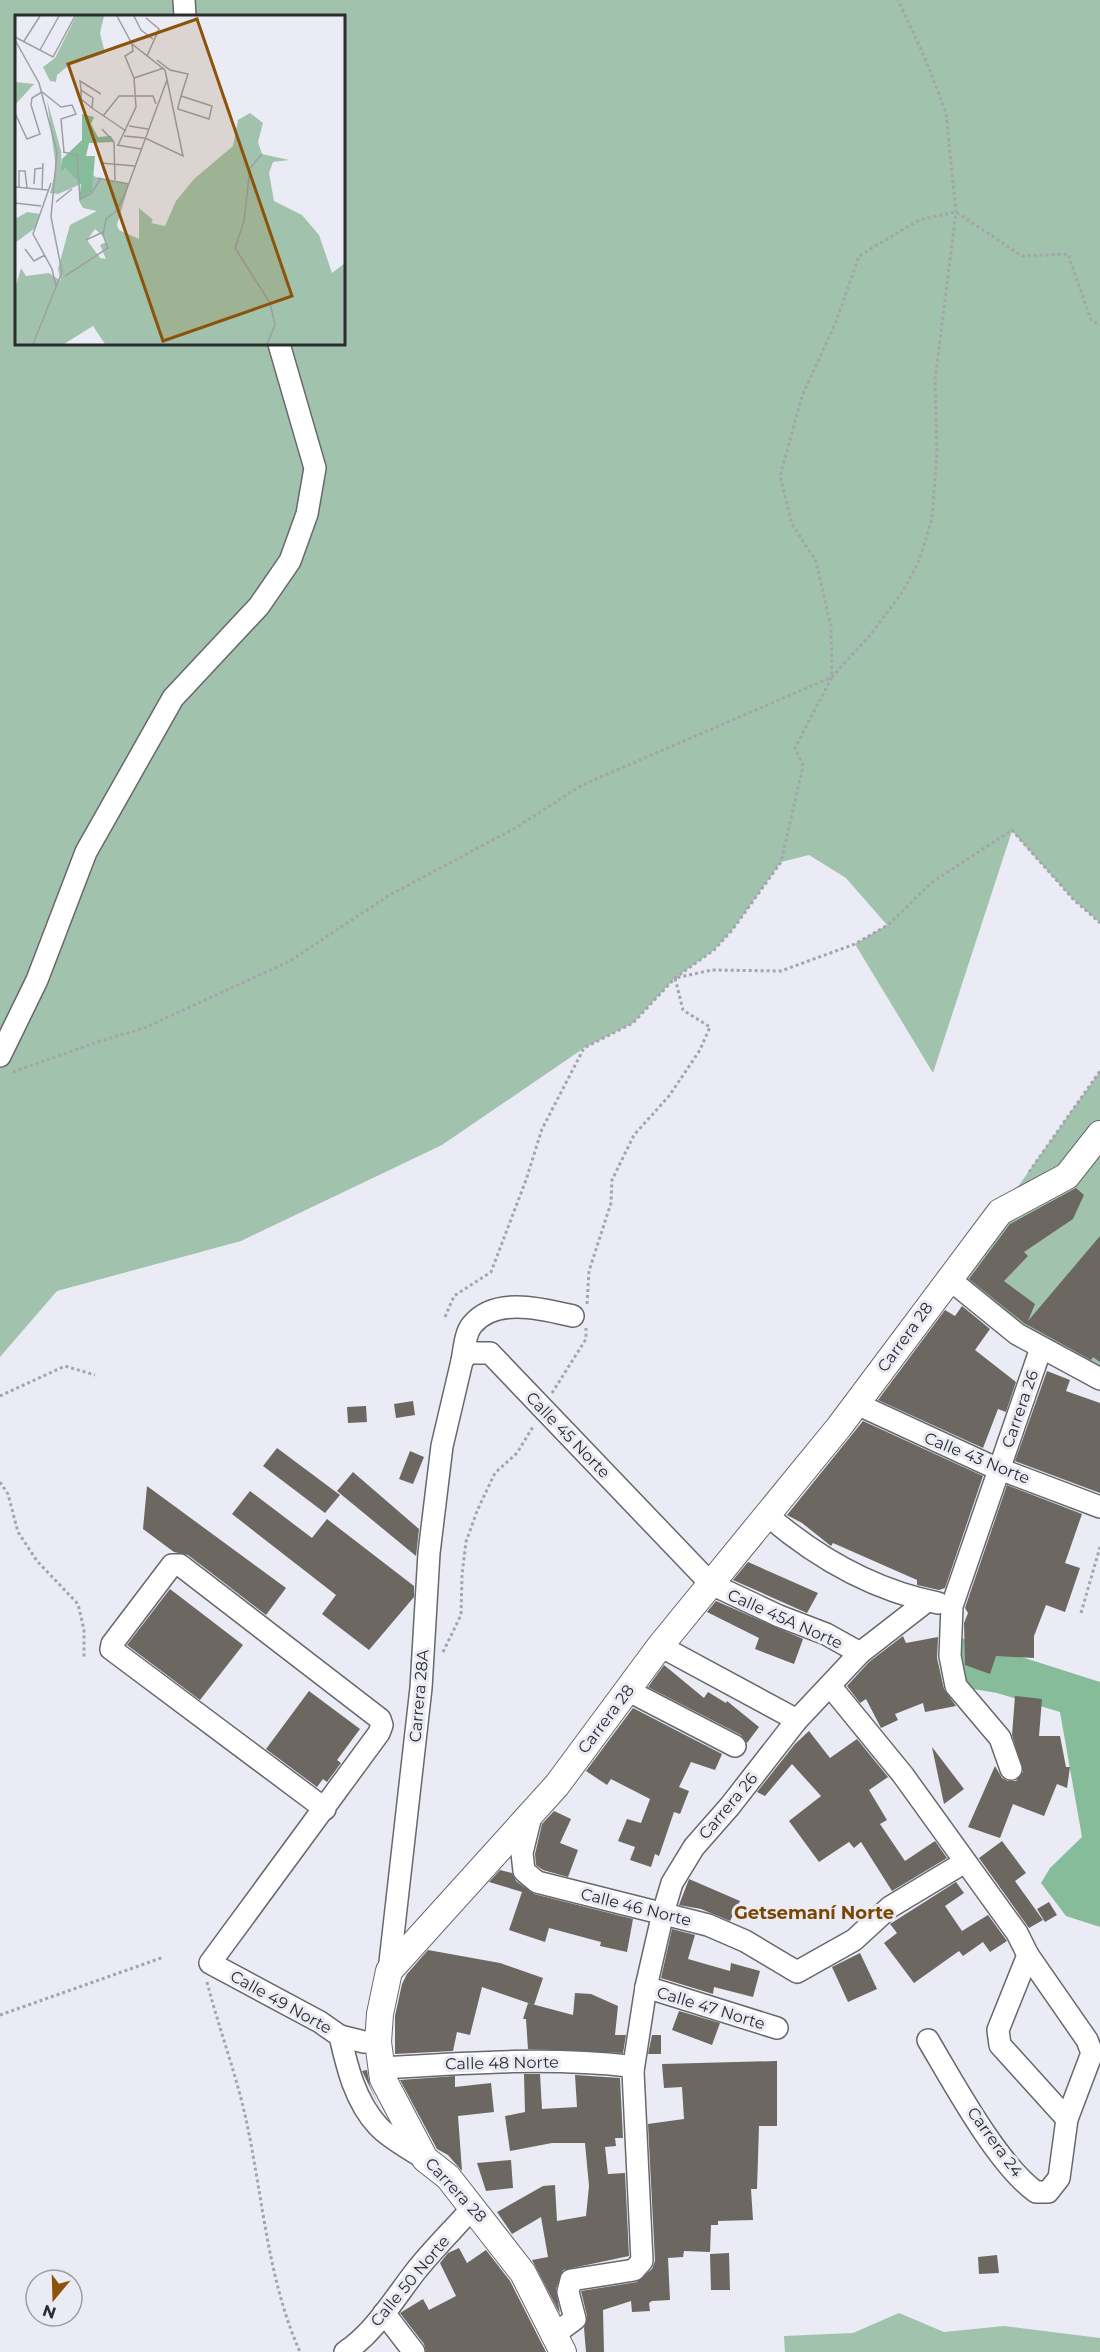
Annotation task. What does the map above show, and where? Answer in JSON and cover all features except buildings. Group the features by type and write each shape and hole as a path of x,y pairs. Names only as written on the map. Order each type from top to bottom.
{"street":[{"path":"184,0 186,15"},
{"path":"5,1064 86,852 172,698 259,606 290,561 307,514 315,468 279,345"},
{"name":"Carrera 28","path":"559,2343 523,2273 448,2177 425,2159 383,2079 378,2042 380,2014 389,1971 531,1816 660,1646 857,1404 948,1278 1000,1212 1067,1176 1100,1134"},
{"path":"948,1278 996,1319 1041,1348 1100,1379"},
{"path":"462,1361 471,1326 489,1312 528,1306 573,1316"},
{"name":"Carrera 26","path":"952,1606 1041,1348"},
{"name":"Calle 45 Norte","path":"462,1361 468,1353 490,1353 711,1584"},
{"name":"Carrera 28A","path":"389,1971 421,1688 429,1553 447,1420 462,1361"},
{"name":"Calle 43 Norte","path":"857,1404 1000,1468 1100,1507"},
{"path":"768,1515 815,1553 869,1582 927,1601 952,1606 950,1656 956,1686 1000,1738 1011,1769"},
{"path":"210,1963 325,1809 379,1733 382,1725 380,1719 180,1565 172,1564 112,1644 113,1652 325,1809"},
{"name":"Calle 45A Norte","path":"711,1584 779,1616 826,1634 860,1653"},
{"name":"Carrera 26","path":"559,2343 574,2319 568,2292 571,2280 634,2270 642,2261 628,2068 663,1913 672,1883 694,1847 730,1806 797,1720 831,1687 860,1653 927,1601"},
{"path":"660,1646 797,1720"},
{"path":"831,1687 903,1776 1017,1933 1028,1955 1087,2040 1092,2053 1067,2119 1000,2045 998,2030 1028,1955"},
{"path":"627,1690 735,1746"},
{"name":"Calle 46 Norte","path":"531,1816 522,1853 524,1871 537,1882 708,1925 745,1941 797,1972 854,1940 890,1907 965,1862"},
{"name":"Calle 49 Norte","path":"210,1963 320,2022 340,2036 348,2071 360,2100 379,2127 425,2159"},
{"name":"Calle 47 Norte","path":"646,1987 777,2028"},
{"path":"340,2036 364,2042 378,2042"},
{"name":"Carrera 24","path":"927,2040 984,2129 1011,2166 1036,2192 1048,2192 1059,2178 1067,2119"},
{"name":"Calle 48 Norte","path":"381,2068 469,2062 578,2062 628,2068"},
{"name":"Calle 50 Norte","path":"345,2352 356,2345 417,2270 473,2207"},
{"path":"384,2313 414,2352"}],"path":[{"path":"446,1317 454,1296 491,1272 526,1180 542,1129 584,1048 633,1023 675,978 714,951 733,929 781,862 803,766 795,748 832,677 871,634 903,591 919,561 932,519 937,453 935,380 956,212 946,112 925,58 898,0"},
{"path":"832,677 831,627 816,561 792,524 780,476 802,396 836,322 859,255 920,220 956,212 1022,256 1068,254 1091,320 1100,325"},
{"path":"5,1064 144,1028 290,961 388,896 517,827 582,785 832,677"},
{"path":"675,978 712,970 781,971 855,944 888,925 931,883 1012,830 1073,899 1100,923"},
{"path":"1027,1175 1100,1071"},
{"path":"0,1396 65,1366 95,1375"},
{"path":"0,1482 8,1494 18,1532 37,1561 78,1604 84,1630 84,1658"},
{"path":"1081,1613 1100,1547"},
{"path":"0,2015 164,1957"},
{"path":"210,1963 206,1980 246,2121 274,2271 288,2325 300,2352"}],"green space":[{"path":"0,0 1100,0 1100,923 1073,899 1012,831 933,1073 855,944 887,925 846,878 809,855 781,862 733,929 714,950 675,978 633,1023 584,1048 442,1145 241,1241 57,1291 0,1357"},
{"path":"1100,1071 1100,1379 954,1284 1000,1212"},
{"path":"949,1634 1100,1682 1100,1927 1066,1916 1041,1883 1050,1868 1082,1837 1060,1712 997,1693 956,1686"},
{"path":"899,2313 944,2332 1004,2326 1100,2338 1100,2352 785,2352 784,2336 853,2333"}],"district":[{"name":"Getsemaní Norte","path":"814,1913"}]}
